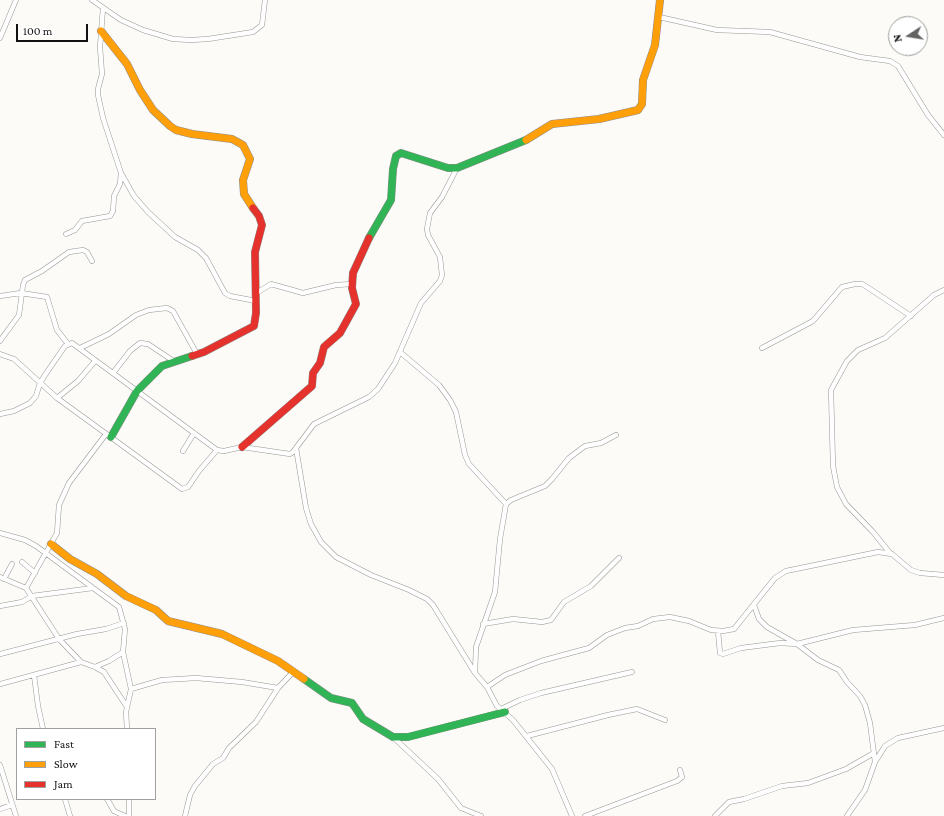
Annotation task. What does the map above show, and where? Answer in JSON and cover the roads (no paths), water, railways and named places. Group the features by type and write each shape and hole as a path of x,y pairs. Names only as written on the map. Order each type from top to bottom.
{"street":[{"path":"0,38 16,0"},
{"path":"92,0 127,23 158,35 174,39 208,39 247,34 258,29 262,25 265,0"},
{"path":"242,447 310,389 312,386 313,372 320,363 324,347 343,330 356,304 352,284 353,273 362,250 391,200 393,169 396,156 401,153 448,168 456,168 529,140 552,124 599,119 638,110 642,104 643,80 655,45 660,0"},
{"path":"103,8 101,31 102,74 98,88 103,118 121,173 134,196 148,212 175,237 198,250 206,258 225,293 230,296 256,297 271,284 303,293 325,287 352,284"},
{"path":"659,17 717,30 770,32 860,57 890,61 898,66 928,115 944,135"},
{"path":"26,588 47,554 57,533 59,505 69,483 108,436 137,392 162,366 197,354 252,328 256,323 255,252 262,225 259,216 249,204 244,194 243,180 250,159 247,151 243,145 232,139 192,134 176,130 170,126 153,110 140,90 127,64 101,31"},
{"path":"68,344 74,344 80,348 137,392 217,450 224,451 242,447 287,454 293,452 314,424 346,410 369,397 391,370 421,303 440,281 442,275 440,257 428,235 427,229 430,213 442,197 456,168"},
{"path":"66,234 76,230 82,221 110,216 113,211 114,196 120,184 121,173"},
{"path":"0,341 19,315 21,293 25,280 42,271 65,254 83,250 87,252 92,261"},
{"path":"762,348 813,321 842,288 855,284 862,284 868,287 911,316"},
{"path":"944,290 934,295 885,338 858,350 848,361 831,390 833,466 839,491 846,504 874,532 890,553 902,561 911,570 920,574 944,575"},
{"path":"0,296 21,293 47,297 57,330 68,344"},
{"path":"80,348 109,334 136,314 165,308 173,311 197,354"},
{"path":"0,333 8,330"},
{"path":"113,373 130,351 140,343 148,344 176,362"},
{"path":"0,414 14,411 30,403 36,396 40,383 68,344"},
{"path":"400,352 439,385 450,400 456,412 468,464 506,504"},
{"path":"0,354 14,359 57,398 183,490 188,487 199,471 217,450"},
{"path":"57,398 78,381 96,361"},
{"path":"183,451 194,434"},
{"path":"475,673 476,647 495,592 500,539 506,504 511,500 545,486 570,458 585,446 601,443 616,435"},
{"path":"296,448 306,508 320,542 336,556 371,575 427,599 433,605 475,673 487,687 497,706 503,710 527,736 552,769 572,816"},
{"path":"0,533 25,540 47,554 116,604 121,612 124,622 123,652 131,689 127,707 127,728"},
{"path":"51,544 70,559 97,574 126,596 159,612 165,619 222,634 266,654 294,671 331,698 352,703 363,719 393,737 438,779 461,808 481,816"},
{"path":"487,687 505,675 541,661 589,648 604,637 619,630 638,626 653,619 670,617 678,618 705,628 718,631 728,631 737,628 777,576 786,571 860,554 878,552 890,553"},
{"path":"483,624 513,619 542,622 551,620 564,602 592,586 619,558"},
{"path":"22,562 35,573"},
{"path":"12,564 2,578 26,588 60,639 81,662 104,672 127,707"},
{"path":"0,606 22,602 32,596 93,588"},
{"path":"754,605 759,619 767,628 797,644 818,660 839,670 847,682 860,696 865,705 870,723 875,762"},
{"path":"718,631 721,654 747,647 797,644 853,630 915,625 944,618"},
{"path":"0,654 106,629 124,622"},
{"path":"95,667 109,661 123,652"},
{"path":"0,684 81,662"},
{"path":"185,816 190,796 195,786 213,764 223,758 229,748 256,722 278,688 294,671"},
{"path":"393,737 401,738 432,732 503,710 520,700 541,692 632,672"},
{"path":"34,675 43,728"},
{"path":"131,689 162,680 196,678 242,682 278,688"},
{"path":"527,736 608,715 637,710 665,720"},
{"path":"847,816 866,788 875,762 885,746 892,740 944,728"},
{"path":"716,816 730,802 744,799 782,786 808,783 846,769 874,753"},
{"path":"0,765 16,816"},
{"path":"585,816 677,781 682,776 680,770"},
{"path":"65,800 70,816"},
{"path":"108,800 114,811 125,816"},
{"path":"129,800 129,816"},
{"path":"0,809 12,806"}]}
